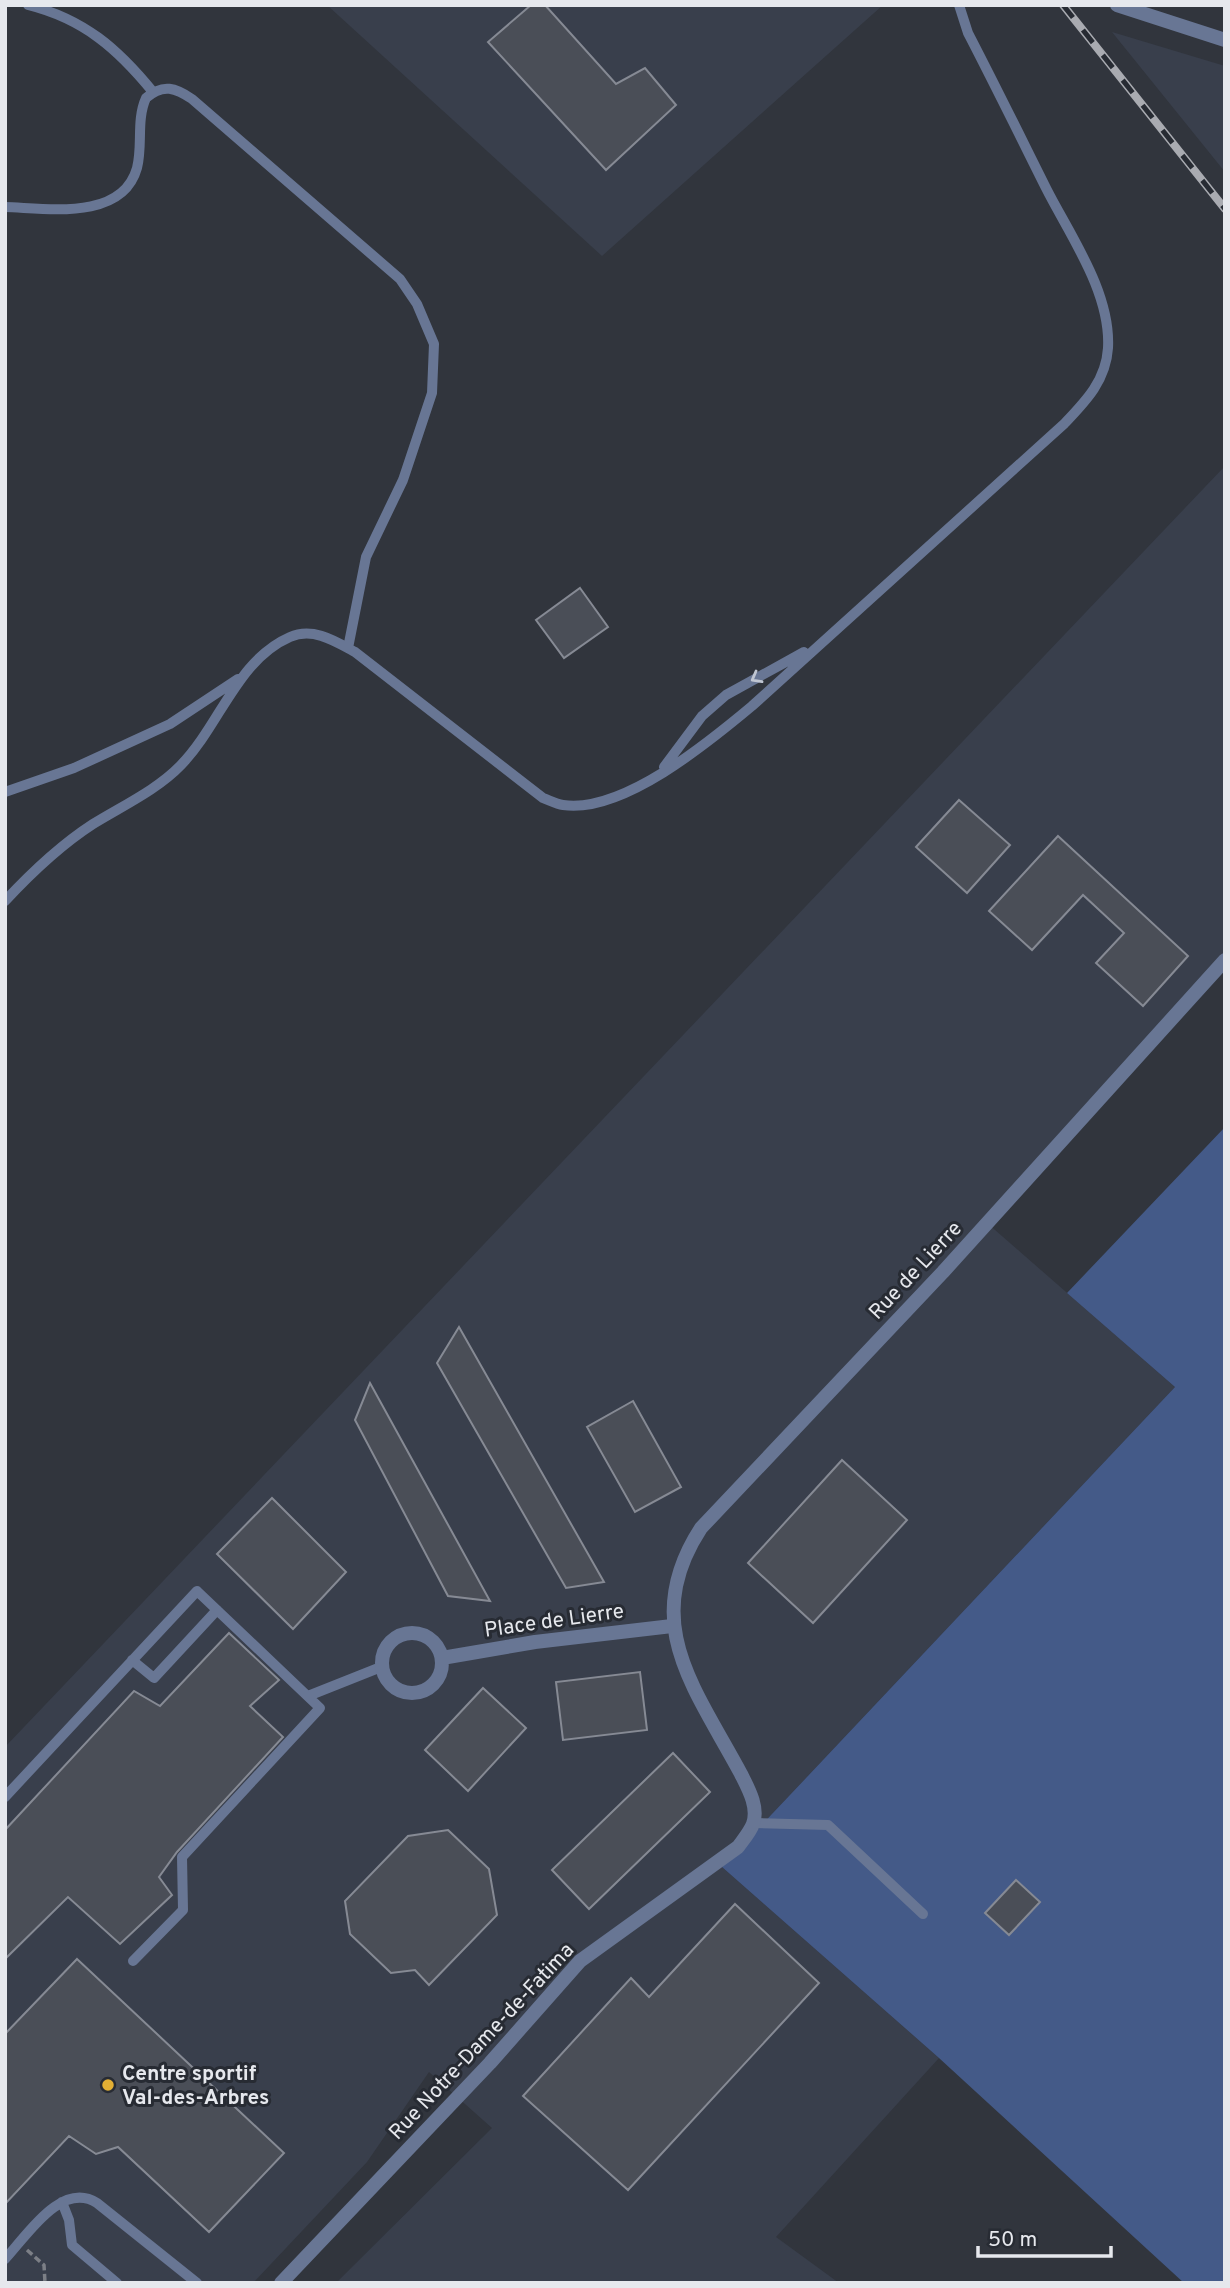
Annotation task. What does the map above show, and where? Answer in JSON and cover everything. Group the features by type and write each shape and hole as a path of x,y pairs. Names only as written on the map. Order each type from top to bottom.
{"street":[{"path":"1118,5 1225,40"},
{"name":"Rue de Lierre","path":"672,1626 673,1594 684,1555 701,1528 943,1272 1225,960"},
{"path":"672,1626 687,1672 753,1797 754,1823"},
{"name":"Place de Lierre","path":"442,1658 535,1642 672,1626"},
{"path":"404,1633 424,1634 439,1648 442,1658 439,1677 433,1685 415,1693 396,1689 388,1682 382,1667 387,1645 404,1633"},
{"name":"Rue Notre-Dame-de-Fatima","path":"281,2283 490,2063 580,1961 738,1847 754,1823"}],"lane":[{"path":"28,5 53,11 90,29 128,62 153,92"},
{"path":"5,792 74,768 170,724 241,677 278,643 294,635 310,633 328,637 348,648 543,798 563,805 590,804 620,794 705,745 752,706 816,645 888,585 1064,424 1087,400 1105,367 1107,328 1095,288 968,33 959,5"},
{"path":"5,207 58,211 91,206 114,196 133,178 139,152 142,106 153,92 162,88 181,91 400,279 429,326 434,344 432,393 402,480 366,557 348,648"},
{"path":"662,771 702,716 726,695 816,645"},
{"path":"5,901 60,847 178,768 200,745 241,677"},
{"path":"5,1797 197,1591 320,1708 181,1857 183,1910 133,1961"},
{"path":"132,1660 154,1678 217,1610"},
{"path":"308,1696 382,1667"},
{"path":"754,1823 828,1825 923,1914"},
{"path":"5,2259 62,2202 80,2197 90,2199 197,2283"},
{"path":"62,2202 69,2220 72,2245 117,2283"}],"path":[{"path":"20,2243 44,2266 45,2283"}],"shaded area":[{"path":"327,5 883,5 602,256"},
{"path":"1112,32 1225,66 1225,172"},
{"path":"1225,466 1225,968 987,1223 1175,1387 722,1867 939,2058 776,2237 839,2283 336,2283 492,2128 429,2072 367,2162 253,2283 5,2283 5,1747"},
{"path":"1225,1127 1225,2283 1184,2283 939,2058 722,1867 1175,1387 1067,1293"}],"building":[{"path":"531,5 545,5 616,84 645,68 676,105 606,170 488,42"},
{"path":"580,588 608,627 564,658 536,620"},
{"path":"959,800 1010,845 967,893 916,847"},
{"path":"1058,836 1188,956 1143,1006 1096,963 1124,933 1083,895 1032,950 989,911"},
{"path":"459,1327 604,1582 566,1588 437,1363"},
{"path":"370,1383 490,1601 448,1596 355,1420"},
{"path":"633,1401 681,1487 635,1512 587,1427"},
{"path":"842,1460 907,1520 813,1623 748,1563"},
{"path":"272,1498 346,1572 293,1629 217,1554"},
{"path":"229,1633 279,1680 250,1706 283,1737 177,1852 159,1877 172,1895 120,1944 68,1897 5,1959 5,1830 134,1691 160,1706"},
{"path":"640,1672 647,1730 563,1740 556,1682"},
{"path":"483,1688 526,1728 468,1791 425,1750"},
{"path":"673,1753 710,1792 589,1909 552,1870"},
{"path":"448,1830 489,1869 497,1915 429,1985 415,1970 391,1973 350,1934 345,1901 408,1836"},
{"path":"1016,1880 1040,1902 1009,1935 985,1913"},
{"path":"735,1904 819,1983 628,2190 523,2096 631,1978 649,1997"},
{"name":"Centre sportif Val-des-Arbres","path":"77,1959 284,2153 209,2232 118,2147 96,2154 69,2136 5,2204 5,2034"}],"railway":[{"path":"1063,5 1225,209"}],"place":[{"name":"Centre sportif Val-des-Arbres","path":"108,2085"}]}
